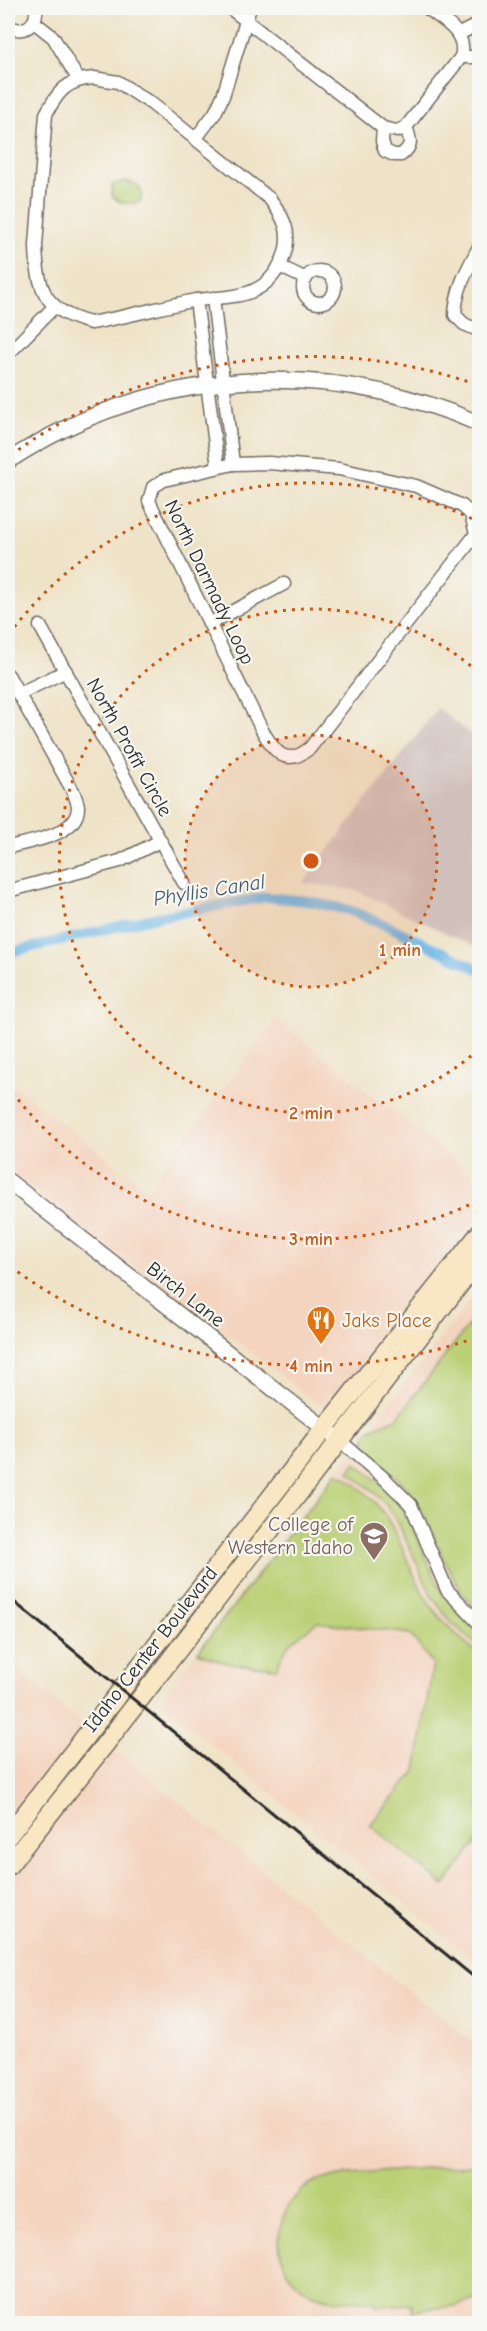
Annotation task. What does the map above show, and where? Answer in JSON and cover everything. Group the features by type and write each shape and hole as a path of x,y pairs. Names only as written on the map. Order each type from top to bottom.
{"main road":[{"name":"Idaho Center Boulevard","path":"8,1866 124,1719 480,1233"},
{"name":"Idaho Center Boulevard","path":"8,1836 332,1434 480,1258"}],"street":[{"path":"8,26 19,30 25,29 34,22 36,8"},
{"path":"230,8 383,128 397,131 406,127 461,57 462,44 459,34 427,8"},
{"path":"196,138 215,113 223,96 250,8"},
{"path":"34,22 53,37 78,80"},
{"path":"459,34 473,27 480,29"},
{"path":"461,57 480,54"},
{"path":"106,78 118,82 152,104 196,138 270,199 280,212 287,234 286,248 279,266 267,282 255,290 196,300 92,323 77,319 55,306 40,285 36,245 46,114 54,98 64,88 78,80 106,78"},
{"path":"383,128 382,141 385,151 401,155 410,145 411,139 406,127"},
{"path":"480,245 460,283 455,299 455,315 464,324 480,331"},
{"path":"279,266 306,279"},
{"path":"213,298 218,466"},
{"path":"196,300 232,464"},
{"path":"8,354 55,306"},
{"path":"8,460 31,445 87,418 152,395 215,383 260,380 320,381 379,390 440,406 480,424"},
{"name":"North Darmady Loop","path":"269,463 339,469 416,486 462,506 471,514 476,534 310,748 290,758 273,750 148,501 153,487 165,480 232,464 269,463"},
{"path":"209,624 284,584"},
{"name":"North Profit Circle","path":"40,626 184,883"},
{"name":"North Profit Circle","path":"18,694 66,671"},
{"path":"8,675 74,794 79,808 74,819 64,831 47,838 8,847"},
{"name":"North Profit Circle","path":"8,891 120,861 160,842"},
{"name":"Birch Lane","path":"8,1181 332,1434"},
{"path":"332,1434 385,1479 411,1505 447,1590 480,1624"}],"shaded area":[{"path":"438,708 479,741 479,949 355,890 303,883"},
{"path":"276,1019 479,1179 479,1219 336,1403 329,1407 317,1404 232,1337 95,1237 8,1169 8,1087 17,1088 147,1189"},
{"name":"College of Western Idaho","path":"479,1289 479,1964 160,1702 199,1648"},
{"path":"8,1662 479,2048 479,2323 8,2323"}],"green space":[{"path":"125,181 138,185 142,193 140,202 122,202 112,196 112,185"},
{"path":"479,1312 479,1613 453,1578 418,1503 399,1480 369,1454 371,1450 365,1445 366,1434 371,1429 397,1418"},
{"path":"355,1463 382,1484 403,1509 442,1592 462,1617 479,1633 479,1647 452,1623 433,1598 399,1525 387,1506 373,1491 349,1472"},
{"path":"336,1473 351,1481 382,1511 428,1601 452,1630 479,1654 479,1839 444,1886 370,1825 416,1771 433,1664 410,1634 317,1622 288,1645 276,1668 226,1662 198,1652"},
{"path":"479,2165 479,2299 455,2306 412,2311 412,2304 376,2306 375,2302 323,2298 307,2291 294,2280 285,2266 280,2251 283,2219 290,2204 301,2191 315,2182 331,2177"}],"waterway":[{"name":"Phyllis Canal","path":"8,953 157,917 266,897 308,901 349,910 480,970"}],"railway":[{"path":"8,1597 480,1982"}],"place":[{"name":"Jaks Place","path":"321,1346"},
{"name":"College of Western Idaho","path":"374,1562"}]}
